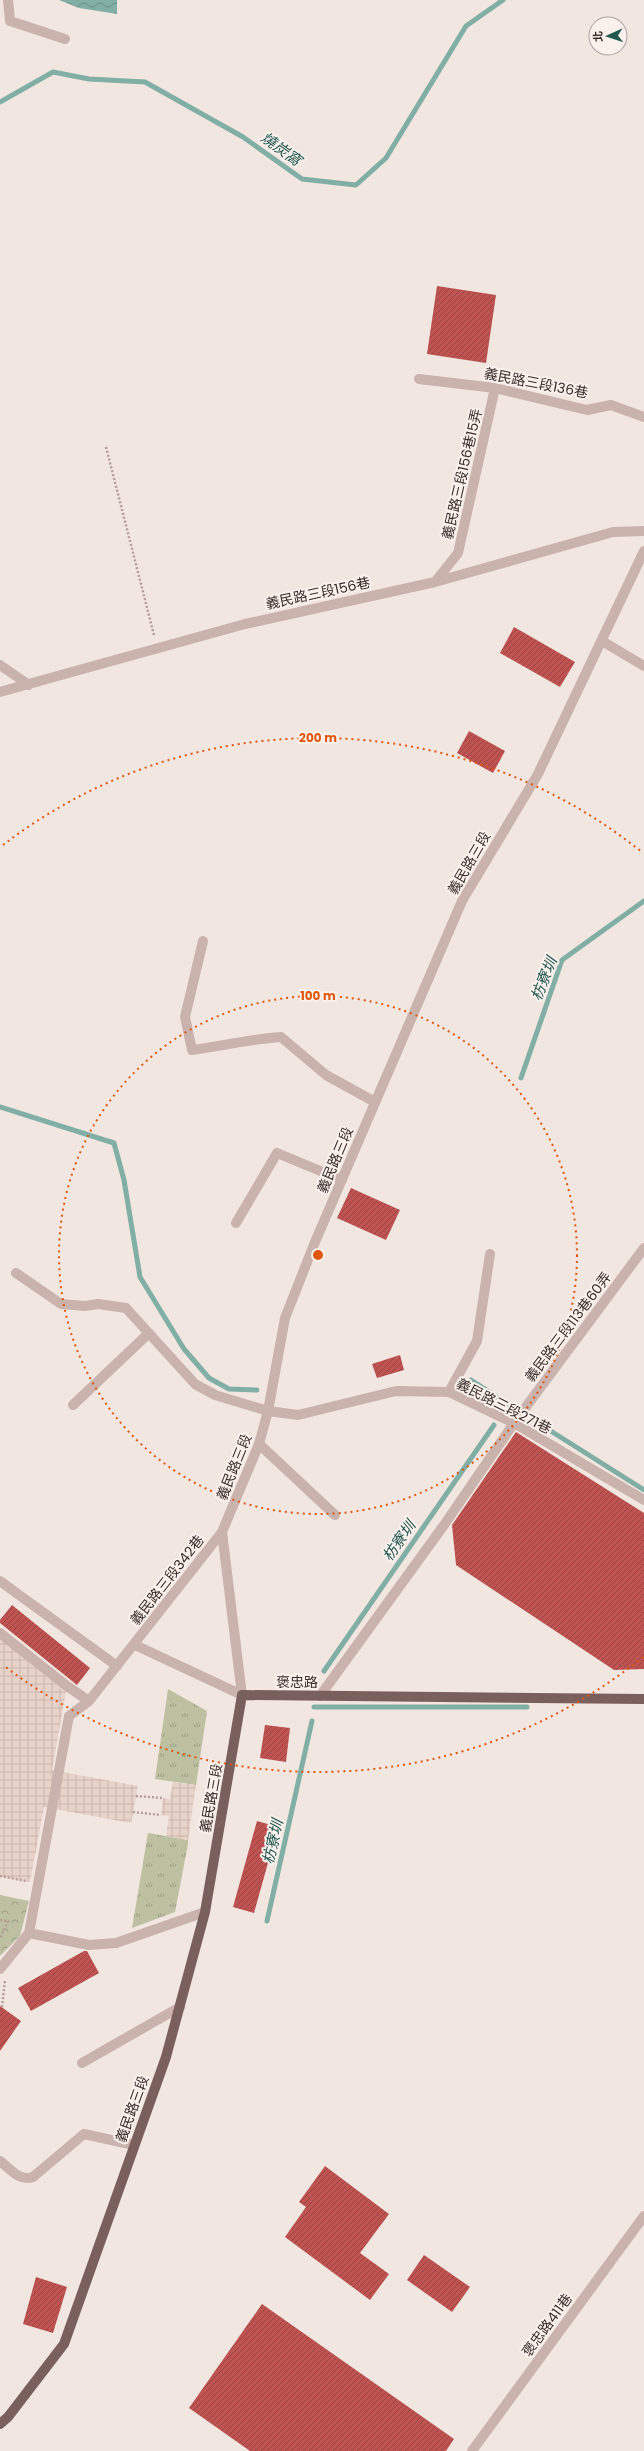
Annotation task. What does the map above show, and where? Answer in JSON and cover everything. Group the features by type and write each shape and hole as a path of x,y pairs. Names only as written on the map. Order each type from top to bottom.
{"main road":[{"name":"褒忠路","path":"242,1696 644,1699"},
{"name":"義民路三段","path":"0,2424 8,2417 64,2344 166,2057 205,1912 242,1696"}],"street":[{"path":"8,0 10,21 65,39"},
{"name":"義民路三段136巷","path":"420,379 495,388 587,410 611,405 644,417"},
{"name":"義民路三段156巷15弄","path":"435,582 458,553 495,388"},
{"name":"義民路三段156巷","path":"0,692 245,624 435,582 613,532 644,531"},
{"name":"義民路三段","path":"242,1696 222,1532 259,1444 268,1411 285,1318 375,1102 462,901 538,774 644,551"},
{"path":"602,641 644,666"},
{"path":"0,665 29,685"},
{"path":"203,941 185,1017 192,1050 228,1045 256,1038 281,1037 326,1075 375,1102"},
{"path":"236,1223 277,1153 342,1180"},
{"name":"義民路三段113巷60弄","path":"320,1696 444,1526 514,1423 644,1248"},
{"path":"449,1392 477,1341 490,1254"},
{"name":"義民路三段271巷","path":"16,1273 61,1304 85,1306 98,1304 126,1308 195,1384 204,1390 268,1411 298,1415 396,1391 449,1392 514,1423 644,1500"},
{"path":"72,1405 149,1333"},
{"path":"259,1444 335,1515"},
{"name":"義民路三段342巷","path":"135,1644 222,1532"},
{"path":"0,1581 117,1666"},
{"path":"0,1633 67,1686 90,1701"},
{"path":"0,1970 8,1962 28,1933 39,1884 69,1716 90,1701 135,1644"},
{"name":"褒忠路","path":"135,1644 242,1696"},
{"path":"28,1933 89,1945 116,1943 205,1912"},
{"path":"82,2063 180,2006"},
{"path":"0,2161 21,2178 26,2180 33,2177 84,2134 134,2145"},
{"name":"褒忠路411巷","path":"472,2451 644,2216"}],"path":[{"path":"106,447 158,647"},
{"path":"136,1796 163,1798"},
{"path":"133,1812 161,1815"},
{"path":"0,1876 39,1884"},
{"path":"0,1920 8,1921 0,1939"},
{"path":"2,2007 8,1962"}],"green space":[{"path":"168,1689 207,1711 196,1785 155,1779"},
{"path":"148,1833 188,1840 188,1844 175,1912 132,1928"},
{"path":"0,1895 29,1901 20,1936 0,1956"}],"shaded area":[{"path":"0,1633 67,1686 52,1770 138,1786 131,1823 44,1807 30,1882 0,1876"},
{"path":"173,1782 196,1785 188,1840 166,1836 169,1816 161,1815 163,1798 170,1799"}],"water":[{"path":"59,0 117,0 117,14 79,8"}],"building":[{"path":"437,286 496,295 486,363 427,354"},
{"path":"514,627 575,662 560,687 500,653"},
{"path":"469,731 505,751 493,773 457,753"},
{"path":"351,1188 400,1210 386,1240 337,1218"},
{"path":"400,1355 404,1370 377,1378 372,1364"},
{"path":"516,1432 644,1513 644,1669 614,1670 456,1565 452,1525"},
{"path":"12,1605 90,1668 77,1685 0,1623 0,1620"},
{"path":"265,1725 290,1728 286,1762 260,1758"},
{"path":"257,1821 278,1827 254,1913 233,1907"},
{"path":"84,1951 87,1951 99,1973 31,2011 18,1988"},
{"path":"0,2006 21,2021 0,2051"},
{"path":"325,2166 389,2214 360,2253 389,2274 370,2300 285,2237 306,2207 299,2202"},
{"path":"424,2255 470,2287 452,2312 407,2280"},
{"path":"36,2277 67,2287 53,2333 23,2324"},
{"path":"262,2304 454,2439 446,2451 250,2451 189,2408"}],"waterway":[{"name":"燒炭窩","path":"0,102 53,72 89,79 145,82 243,137 302,179 356,185 386,158 466,26 503,0"},
{"name":"枋寮圳","path":"521,1078 562,960 644,901"},
{"path":"0,1107 114,1143 124,1180 140,1277 184,1349 209,1378 229,1389 257,1390"},
{"name":"枋寮圳","path":"471,1380 508,1404"},
{"path":"535,1421 644,1490"},
{"name":"枋寮圳","path":"324,1671 494,1425"},
{"path":"314,1707 527,1707"},
{"name":"枋寮圳","path":"267,1921 312,1721"}]}
